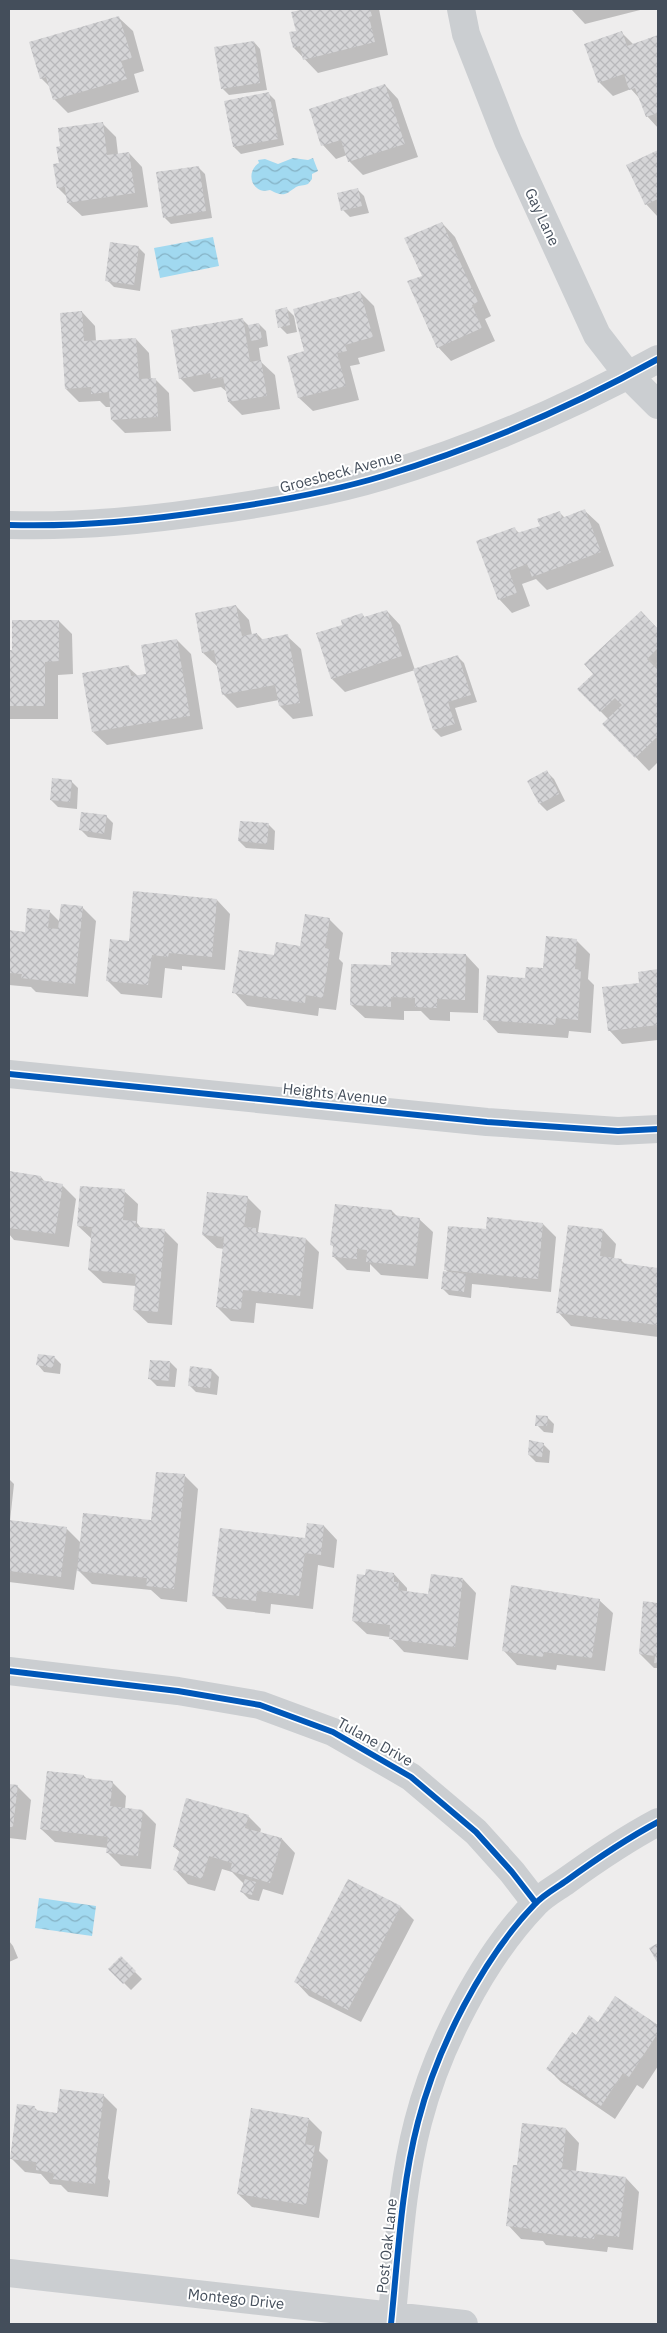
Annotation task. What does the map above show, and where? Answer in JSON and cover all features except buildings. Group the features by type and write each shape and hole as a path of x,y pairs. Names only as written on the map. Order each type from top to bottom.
{"street":[{"name":"Gay Lane","path":"461,9 466,34 508,141 597,335 628,376 658,405"},
{"name":"Groesbeck Avenue","path":"9,525 63,527 175,517 279,501 382,476 480,443 574,403 658,359"},
{"name":"Heights Avenue","path":"9,1074 487,1122 618,1131 658,1129"},
{"name":"Tulane Drive","path":"9,1671 178,1691 260,1705 333,1732 411,1777 476,1832 536,1902"},
{"path":"536,1902 606,1853 658,1822"},
{"name":"Post Oak Lane","path":"391,2320 403,2208 418,2122 441,2053 467,2000 498,1950 536,1902"},
{"name":"Montego Drive","path":"9,2273 391,2320 464,2324"}],"water":[{"path":"293,158 308,160 313,158 318,171 312,174 312,179 308,184 297,186 284,194 278,194 270,190 264,191 259,189 252,182 252,172 259,163 258,160 265,159 278,164"},
{"path":"213,237 219,266 160,278 154,248"},
{"path":"39,1898 96,1906 92,1936 35,1928"}],"cycle path":[{"path":"9,525 109,523 159,518 275,501 362,482 419,465 524,425 625,377 658,359"},
{"path":"9,1074 487,1122 618,1131 658,1129"},
{"path":"9,1671 178,1691 260,1705 333,1732 411,1777 476,1832 512,1872 536,1903"},
{"path":"391,2324 401,2222 412,2147 426,2094 437,2064 464,2006 497,1951 538,1901 611,1850 658,1822"}]}
